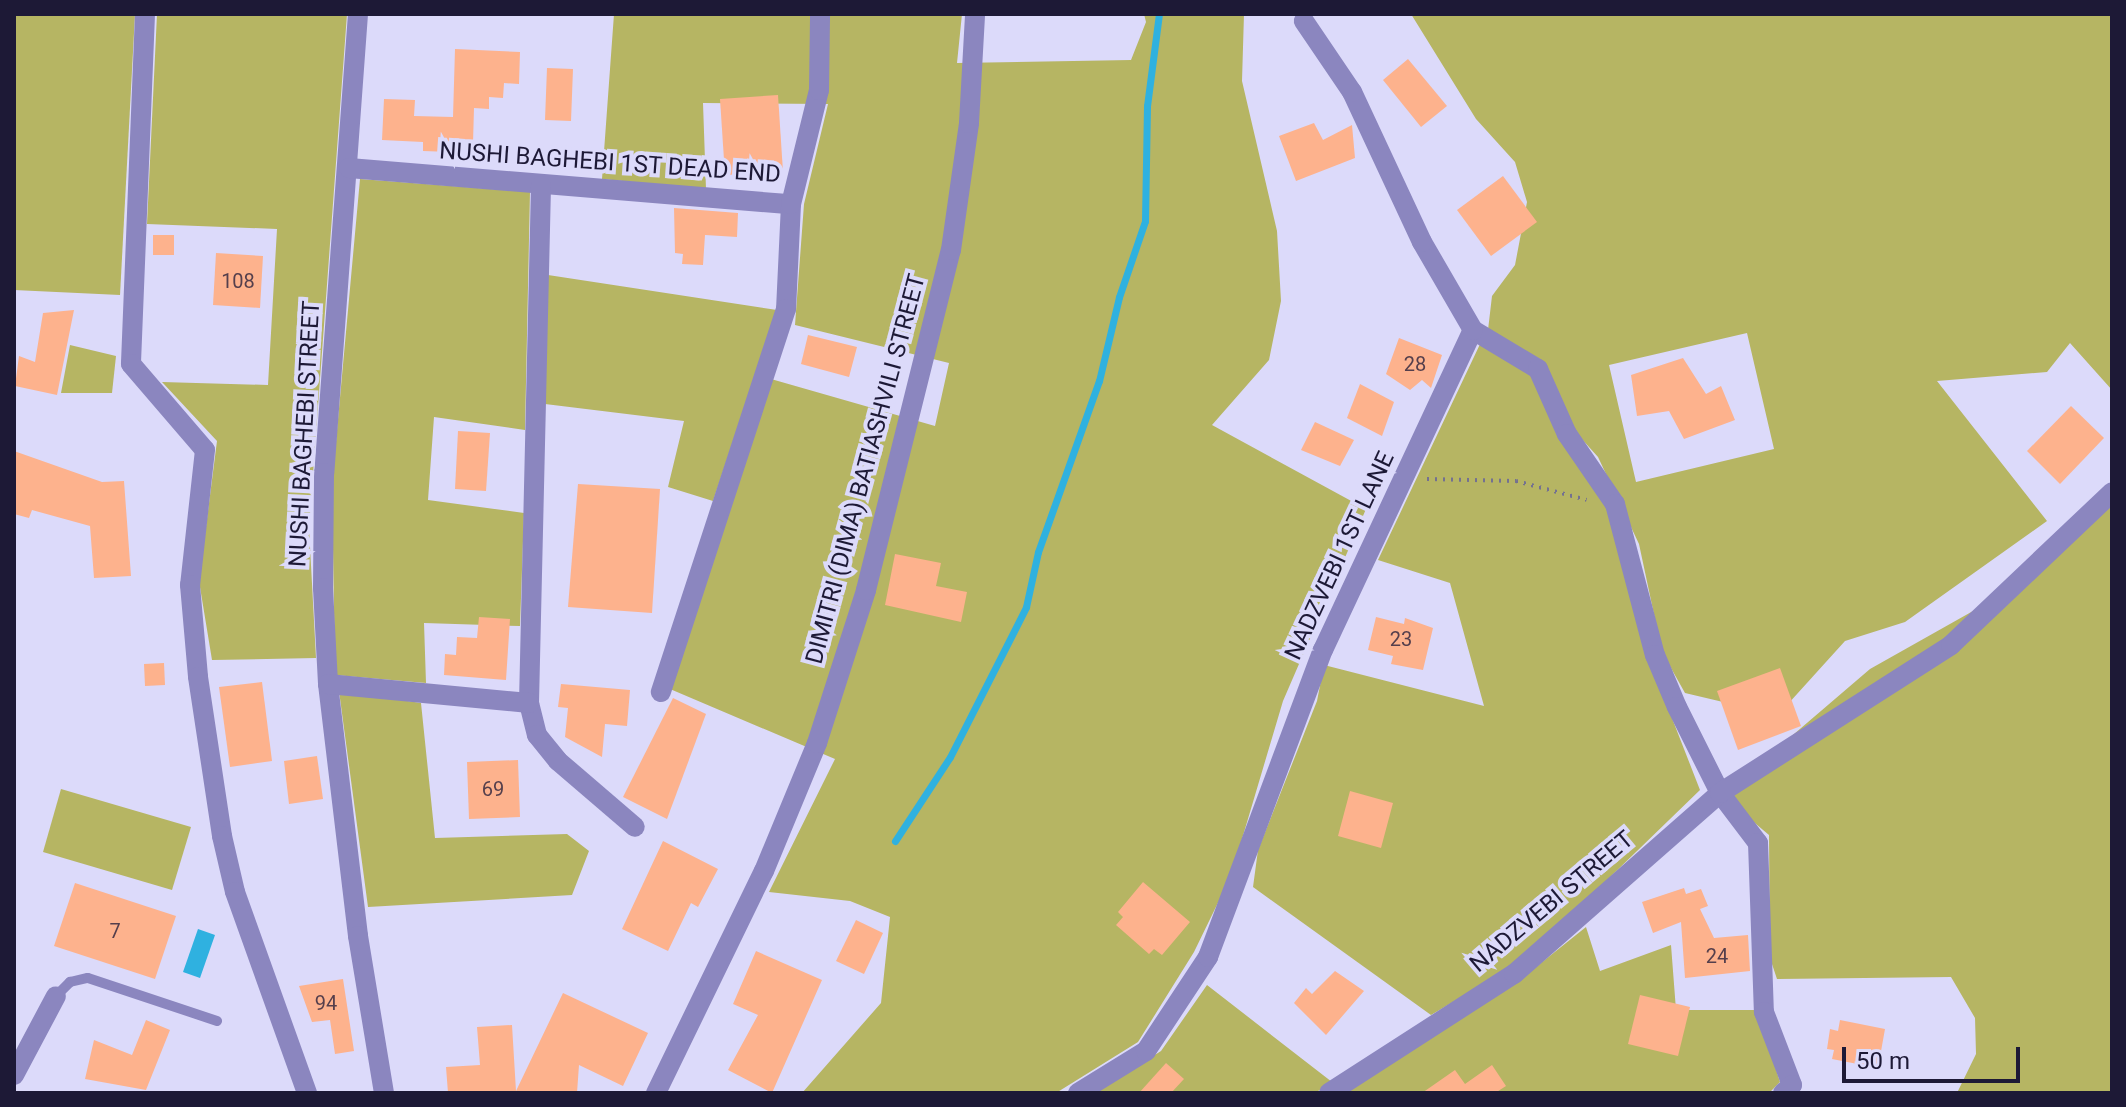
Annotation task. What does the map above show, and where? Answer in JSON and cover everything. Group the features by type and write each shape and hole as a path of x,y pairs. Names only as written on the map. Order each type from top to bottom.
{"street":[{"path":"145,14 131,364 205,450 190,585 198,677 222,836 235,892 307,1093"},
{"name":"NUSHI BAGHEBI STREET","path":"358,14 349,168 324,473 328,684 358,936 384,1093"},
{"path":"791,204 819,90 820,14"},
{"name":"DIMITRI (DIMA) BATIASHVILI STREET","path":"656,1093 764,871 812,757 866,590 951,250 969,123 975,14"},
{"path":"1304,21 1352,92 1422,242 1473,330 1538,369 1567,434 1615,504 1655,655 1720,793 1758,843 1764,1012 1792,1085 1783,1093"},
{"name":"NUSHI BAGHEBI 1ST DEAD END","path":"349,168 791,204 786,309 661,692"},
{"path":"541,186 529,703 537,735 558,761 635,827"},
{"name":"NADZVEBI 1ST LANE","path":"1078,1093 1146,1051 1208,957 1323,650 1473,330"},
{"name":"NADZVEBI STREET","path":"1329,1093 1514,974 1720,793 1951,645 2112,492"},
{"path":"328,684 529,703"},
{"path":"14,1075 56,996"}],"lane":[{"path":"56,996 70,982 88,978 217,1021"}],"path":[{"path":"1405,478 1516,481 1570,498 1615,504"}],"shaded area":[{"path":"14,14 135,14 120,295 14,290"},
{"path":"157,14 347,14 309,528 316,658 212,660 199,581 217,441 162,382 268,385 277,229 147,224"},
{"path":"614,14 962,14 957,63 1131,60 1146,22 1144,14 1244,14 1242,81 1277,231 1281,301 1269,360 1212,425 1366,509 1283,701 1231,876 1194,952 1138,1042 1056,1093 802,1093 881,1003 890,917 850,901 769,892 835,759 670,689 771,379 935,426 949,363 795,325 804,204 828,104 703,103 706,189 602,179"},
{"path":"1411,14 2112,14 2112,390 2070,343 2047,372 1937,381 2047,521 1905,622 1845,641 1778,715 1685,693 1662,652 1639,544 1598,457 1571,427 1543,361 1488,330 1492,296 1515,265 1527,202 1515,162 1476,119","holes":["1747,333 1774,449 1636,482 1609,365"]},
{"path":"360,179 530,192 525,430 434,417 428,500 524,513 520,626 424,623 426,683 335,675 332,485"},
{"path":"548,275 777,310 713,501 668,487 684,421 545,404"},
{"path":"1481,342 1536,378 1616,521 1647,654 1700,790 1574,912 1505,971 1431,1015 1253,887 1258,850 1317,701 1324,665 1484,706 1450,583 1378,560"},
{"path":"70,345 116,356 112,393 61,393"},
{"path":"2112,501 2112,1093 1957,1093 1976,1054 1975,1018 1951,977 1777,979 1770,958 1769,835 1731,803 1738,782 1870,669 1989,602"},
{"path":"339,691 421,703 435,838 567,834 589,851 572,895 368,907"},
{"path":"61,789 191,827 172,890 43,852"},
{"path":"1586,927 1600,971 1671,945 1676,1010 1757,1010 1780,1082 1769,1093 1346,1093 1526,975"},
{"path":"1207,985 1332,1082 1315,1093 1095,1093 1161,1051"}],"water":[{"path":"198,929 215,935 200,978 183,972"}],"building":[{"path":"455,49 520,52 519,84 504,83 503,98 489,97 489,109 474,108 473,143 451,143 451,152 423,151 423,142 382,140 384,99 415,100 414,116 453,117"},
{"path":"1408,59 1447,106 1421,127 1383,80"},
{"path":"547,68 573,69 571,121 545,120"},
{"path":"778,95 783,172 725,175 720,99"},
{"path":"1314,123 1323,140 1352,125 1355,158 1296,181 1279,136"},
{"path":"1503,176 1537,222 1491,256 1457,210"},
{"path":"674,208 738,213 737,237 705,235 703,265 682,264 683,254 675,253"},
{"path":"153,235 174,235 174,255 153,255"},
{"path":"216,253 263,256 260,308 213,305"},
{"path":"74,310 57,395 15,386 19,356 35,362 43,313"},
{"path":"808,335 857,347 849,377 801,364"},
{"path":"1399,338 1442,355 1431,388 1422,380 1410,390 1386,374"},
{"path":"1683,358 1706,394 1721,386 1735,420 1684,439 1669,411 1637,416 1631,375"},
{"path":"1360,384 1394,402 1382,436 1347,418"},
{"path":"2071,406 2104,438 2060,484 2027,451"},
{"path":"1315,422 1354,440 1340,466 1301,450"},
{"path":"458,431 490,433 486,491 455,489"},
{"path":"14,451 102,482 124,481 131,576 94,578 90,526 32,510 29,518 14,514"},
{"path":"578,484 660,489 652,613 568,607"},
{"path":"895,554 941,563 936,586 967,592 961,622 885,605"},
{"path":"479,617 510,619 506,680 444,675 445,654 456,655 457,637 477,638"},
{"path":"1376,617 1404,624 1405,618 1433,628 1423,670 1391,664 1393,656 1368,650"},
{"path":"164,663 165,685 145,686 144,664"},
{"path":"1780,668 1801,726 1738,750 1717,691"},
{"path":"262,682 272,761 230,767 219,687"},
{"path":"561,684 630,690 627,726 605,724 602,757 565,737 568,708 558,707"},
{"path":"673,698 706,714 667,819 623,797"},
{"path":"317,756 323,799 289,804 284,761"},
{"path":"518,760 520,817 469,819 467,762"},
{"path":"1350,791 1393,803 1381,848 1338,836"},
{"path":"663,841 718,869 698,907 691,903 668,951 622,929"},
{"path":"1143,882 1190,922 1162,955 1154,949 1149,954 1116,925 1123,917 1118,912"},
{"path":"75,883 176,916 155,979 54,946"},
{"path":"1684,888 1686,894 1701,889 1708,906 1700,909 1714,938 1748,935 1750,971 1685,978 1681,922 1653,933 1642,902"},
{"path":"856,920 883,933 864,974 836,961"},
{"path":"756,951 822,980 772,1093 728,1070 758,1015 733,1004"},
{"path":"1335,971 1364,991 1326,1035 1294,1003 1306,988 1312,994"},
{"path":"343,979 354,1051 335,1054 330,1020 312,1022 299,986"},
{"path":"563,993 648,1033 623,1086 579,1065 577,1093 448,1093 446,1067 480,1065 477,1027 512,1025 516,1091"},
{"path":"1640,995 1690,1007 1678,1056 1628,1044"},
{"path":"146,1020 170,1030 146,1090 85,1079 94,1040 132,1055"},
{"path":"1840,1020 1885,1029 1878,1068 1832,1059 1834,1050 1827,1049 1830,1029 1838,1031"},
{"path":"1166,1063 1184,1079 1171,1093 1139,1093"},
{"path":"1492,1065 1506,1086 1495,1093 1422,1093 1455,1070 1465,1084"}],"waterway":[{"path":"895,841 950,757 1026,607 1038,552 1099,381 1119,297 1145,221 1147,106 1159,14"}]}
